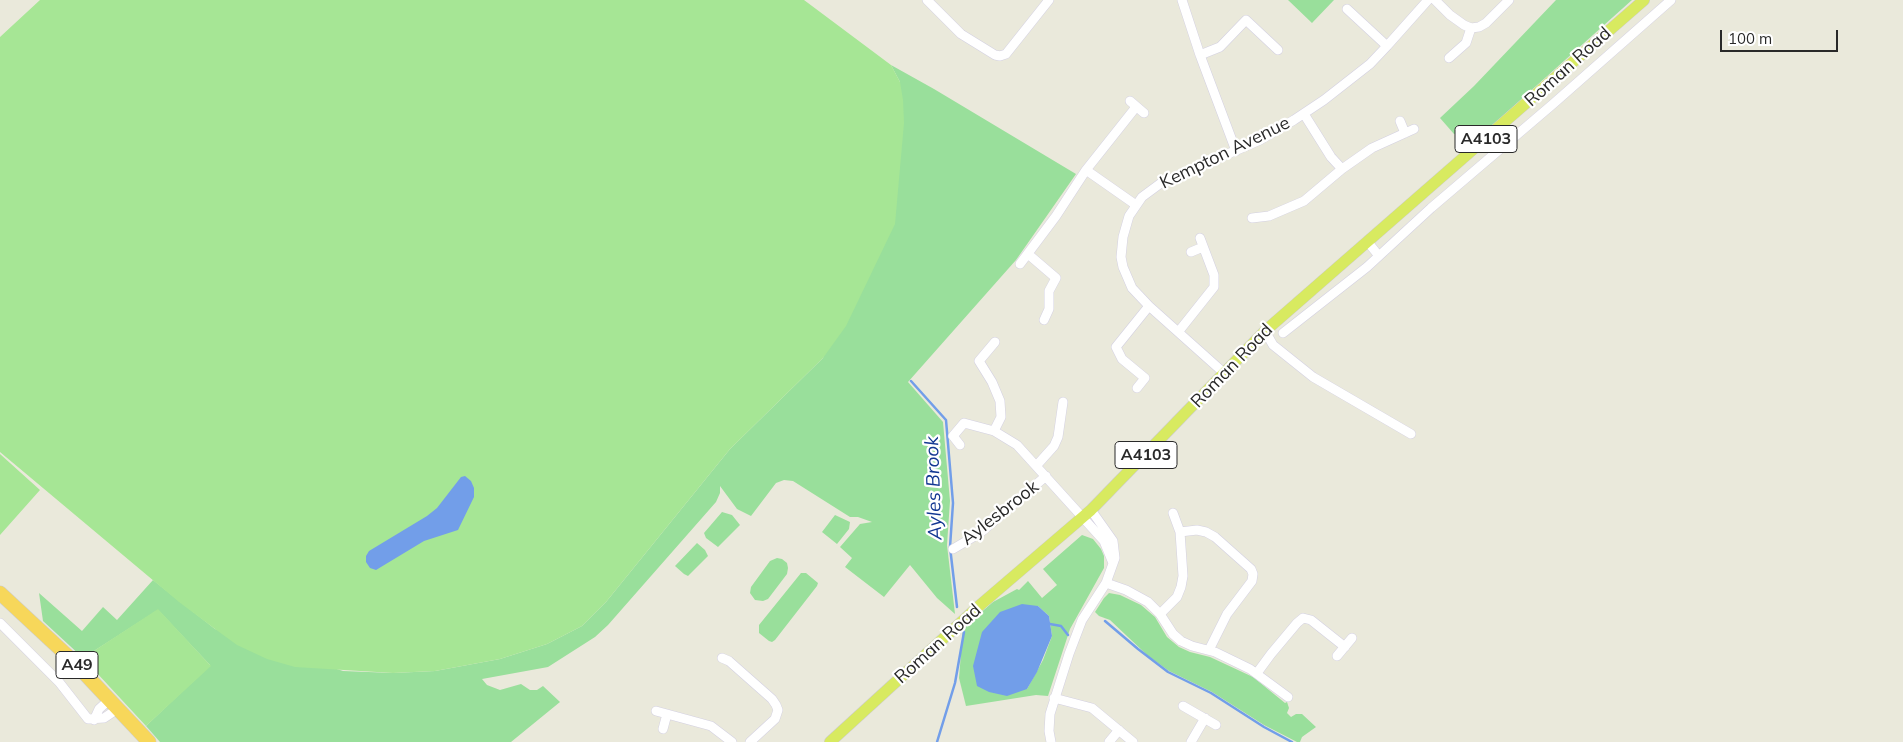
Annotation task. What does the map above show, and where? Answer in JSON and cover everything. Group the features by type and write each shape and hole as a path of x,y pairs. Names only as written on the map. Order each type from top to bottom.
{"highway":[{"name":"A49","path":"0,593 72,660 149,742"}],"main road":[{"name":"Roman Road","path":"830,742 972,612 1091,510 1265,331 1644,0"}],"street":[{"path":"927,0 961,34 995,56 1006,54 1049,0"},
{"path":"1182,0 1200,55 1236,151"},
{"name":"Kempton Avenue","path":"1224,373 1149,306 1132,288 1123,268 1121,257 1126,226 1136,205 1150,190 1161,183 1236,151 1304,114 1350,80 1387,46 1428,0"},
{"path":"1435,0 1450,15 1471,28 1479,27 1486,23 1509,0"},
{"name":"Roman Road","path":"1282,334 1379,256 1438,202 1671,0"},
{"path":"1347,9 1387,46"},
{"path":"1200,55 1220,47 1246,20 1278,50"},
{"path":"1449,58 1466,43 1471,28"},
{"path":"1020,264 1086,170 1136,107"},
{"path":"1304,114 1342,169"},
{"path":"1400,121 1405,133"},
{"path":"1252,218 1269,216 1304,201 1342,169 1372,148 1414,129"},
{"path":"1086,170 1136,205"},
{"path":"1367,241 1379,256"},
{"path":"1179,331 1214,287 1214,275 1201,243 1190,252"},
{"path":"1028,254 1056,278 1049,291 1049,309 1044,320"},
{"path":"1137,388 1145,378 1122,359 1116,347 1149,306"},
{"path":"1265,331 1273,345 1313,377 1411,434"},
{"path":"994,432 1001,417 1000,401 980,361 995,342"},
{"name":"Aylesbrook","path":"1037,465 1054,446 1058,437 1063,402"},
{"name":"Aylesbrook","path":"960,445 953,436 964,423 994,432 1017,445 1104,541 1113,563"},
{"name":"Aylesbrook","path":"953,549 980,533 1046,476"},
{"path":"1051,742 1048,722 1054,698 1076,634 1106,583 1116,552 1113,541 1091,510"},
{"path":"1160,614 1177,597 1181,587 1180,532 1173,513"},
{"path":"1180,532 1197,530 1215,537 1251,569 1253,574 1252,581 1226,614 1209,650"},
{"path":"1106,583 1143,599 1160,614 1173,634 1181,641 1209,650 1257,673 1288,697"},
{"path":"1257,673 1296,623 1303,618 1311,620 1345,647"},
{"path":"0,623 59,682 88,719 104,718 114,704"},
{"path":"1337,656 1352,638"},
{"path":"722,658 729,661 772,699 778,710 775,719 750,742"},
{"path":"1054,698 1092,708 1133,742"},
{"path":"1184,706 1216,725"},
{"path":"656,711 711,726 732,742"},
{"path":"663,728 667,714"},
{"path":"1191,742 1205,718"},
{"path":"1109,742 1119,730"}],"green space":[{"path":"40,0 804,0 891,65 900,82 904,123 895,224 846,326 823,358 730,449 606,602 582,626 547,644 500,659 435,671 393,673 295,667 267,659 237,645 215,629 179,602 0,452 0,37"},
{"path":"1288,0 1334,0 1312,23"},
{"path":"1556,0 1632,0 1477,139 1458,133 1454,134 1440,118 1474,86"},
{"path":"891,65 1076,174 1016,260 908,382 943,422 950,501 947,545 955,614 937,598 910,565 884,597 845,567 852,558 840,547 860,524 872,522 858,517 850,517 793,481 784,480 776,483 751,516 737,509 720,486 720,493 716,502 608,625 595,637 548,667 482,679 487,685 500,690 521,684 530,690 537,690 543,686 560,702 511,742 160,742 146,726 210,665 158,610 83,658 43,621 39,593 82,631 103,607 117,620 153,580 215,629 343,671 393,673 435,671 500,659 547,644 582,626 606,602 730,449 823,358 900,82"},
{"path":"0,454 40,490 0,535"},
{"path":"722,512 732,515 740,525 718,547 706,538 704,533"},
{"path":"835,515 850,522 849,529 837,544 822,532"},
{"path":"1082,535 1093,539 1104,556 1104,568 1070,629 1048,696 1036,695 966,706 959,678 963,628 993,602 1017,589 1019,590 1028,581 1042,598 1057,585 1043,569","holes":["1038,606 1049,616 1052,636 1043,660 1027,689"]},
{"path":"697,543 705,550 708,556 688,576 675,566"},
{"path":"777,558 787,563 787,574 768,599 763,601 755,600 750,593 751,587 770,561"},
{"path":"801,573 806,573 818,583 817,586 775,640 769,641 759,633 759,625"},
{"path":"1109,593 1120,595 1141,605 1155,617 1167,637 1179,647 1210,657 1253,677 1285,703 1287,702 1289,708 1287,713 1291,717 1296,714 1302,714 1316,727 1302,737 1300,742 1297,742 1264,725 1212,692 1169,671 1147,655 1110,620 1099,616 1095,612"},
{"path":"158,609 211,666 146,726 83,658"}],"water":[{"path":"465,476 471,481 474,488 474,497 458,530 424,541 376,570 370,568 366,562 366,556 369,551 427,516 437,508 461,477"},
{"path":"1022,604 1038,606 1049,616 1052,636 1037,672 1027,689 1007,696 989,692 977,686 973,666 982,632 1000,612"}],"waterway":[{"name":"Ayles Brook","path":"911,381 946,420 953,503 950,547 957,607"},
{"path":"1105,621 1168,672 1211,693 1264,727 1292,742"},
{"path":"1050,624 1061,626 1068,635"},
{"name":"Ayles Brook","path":"937,742 955,683 964,632"}]}
